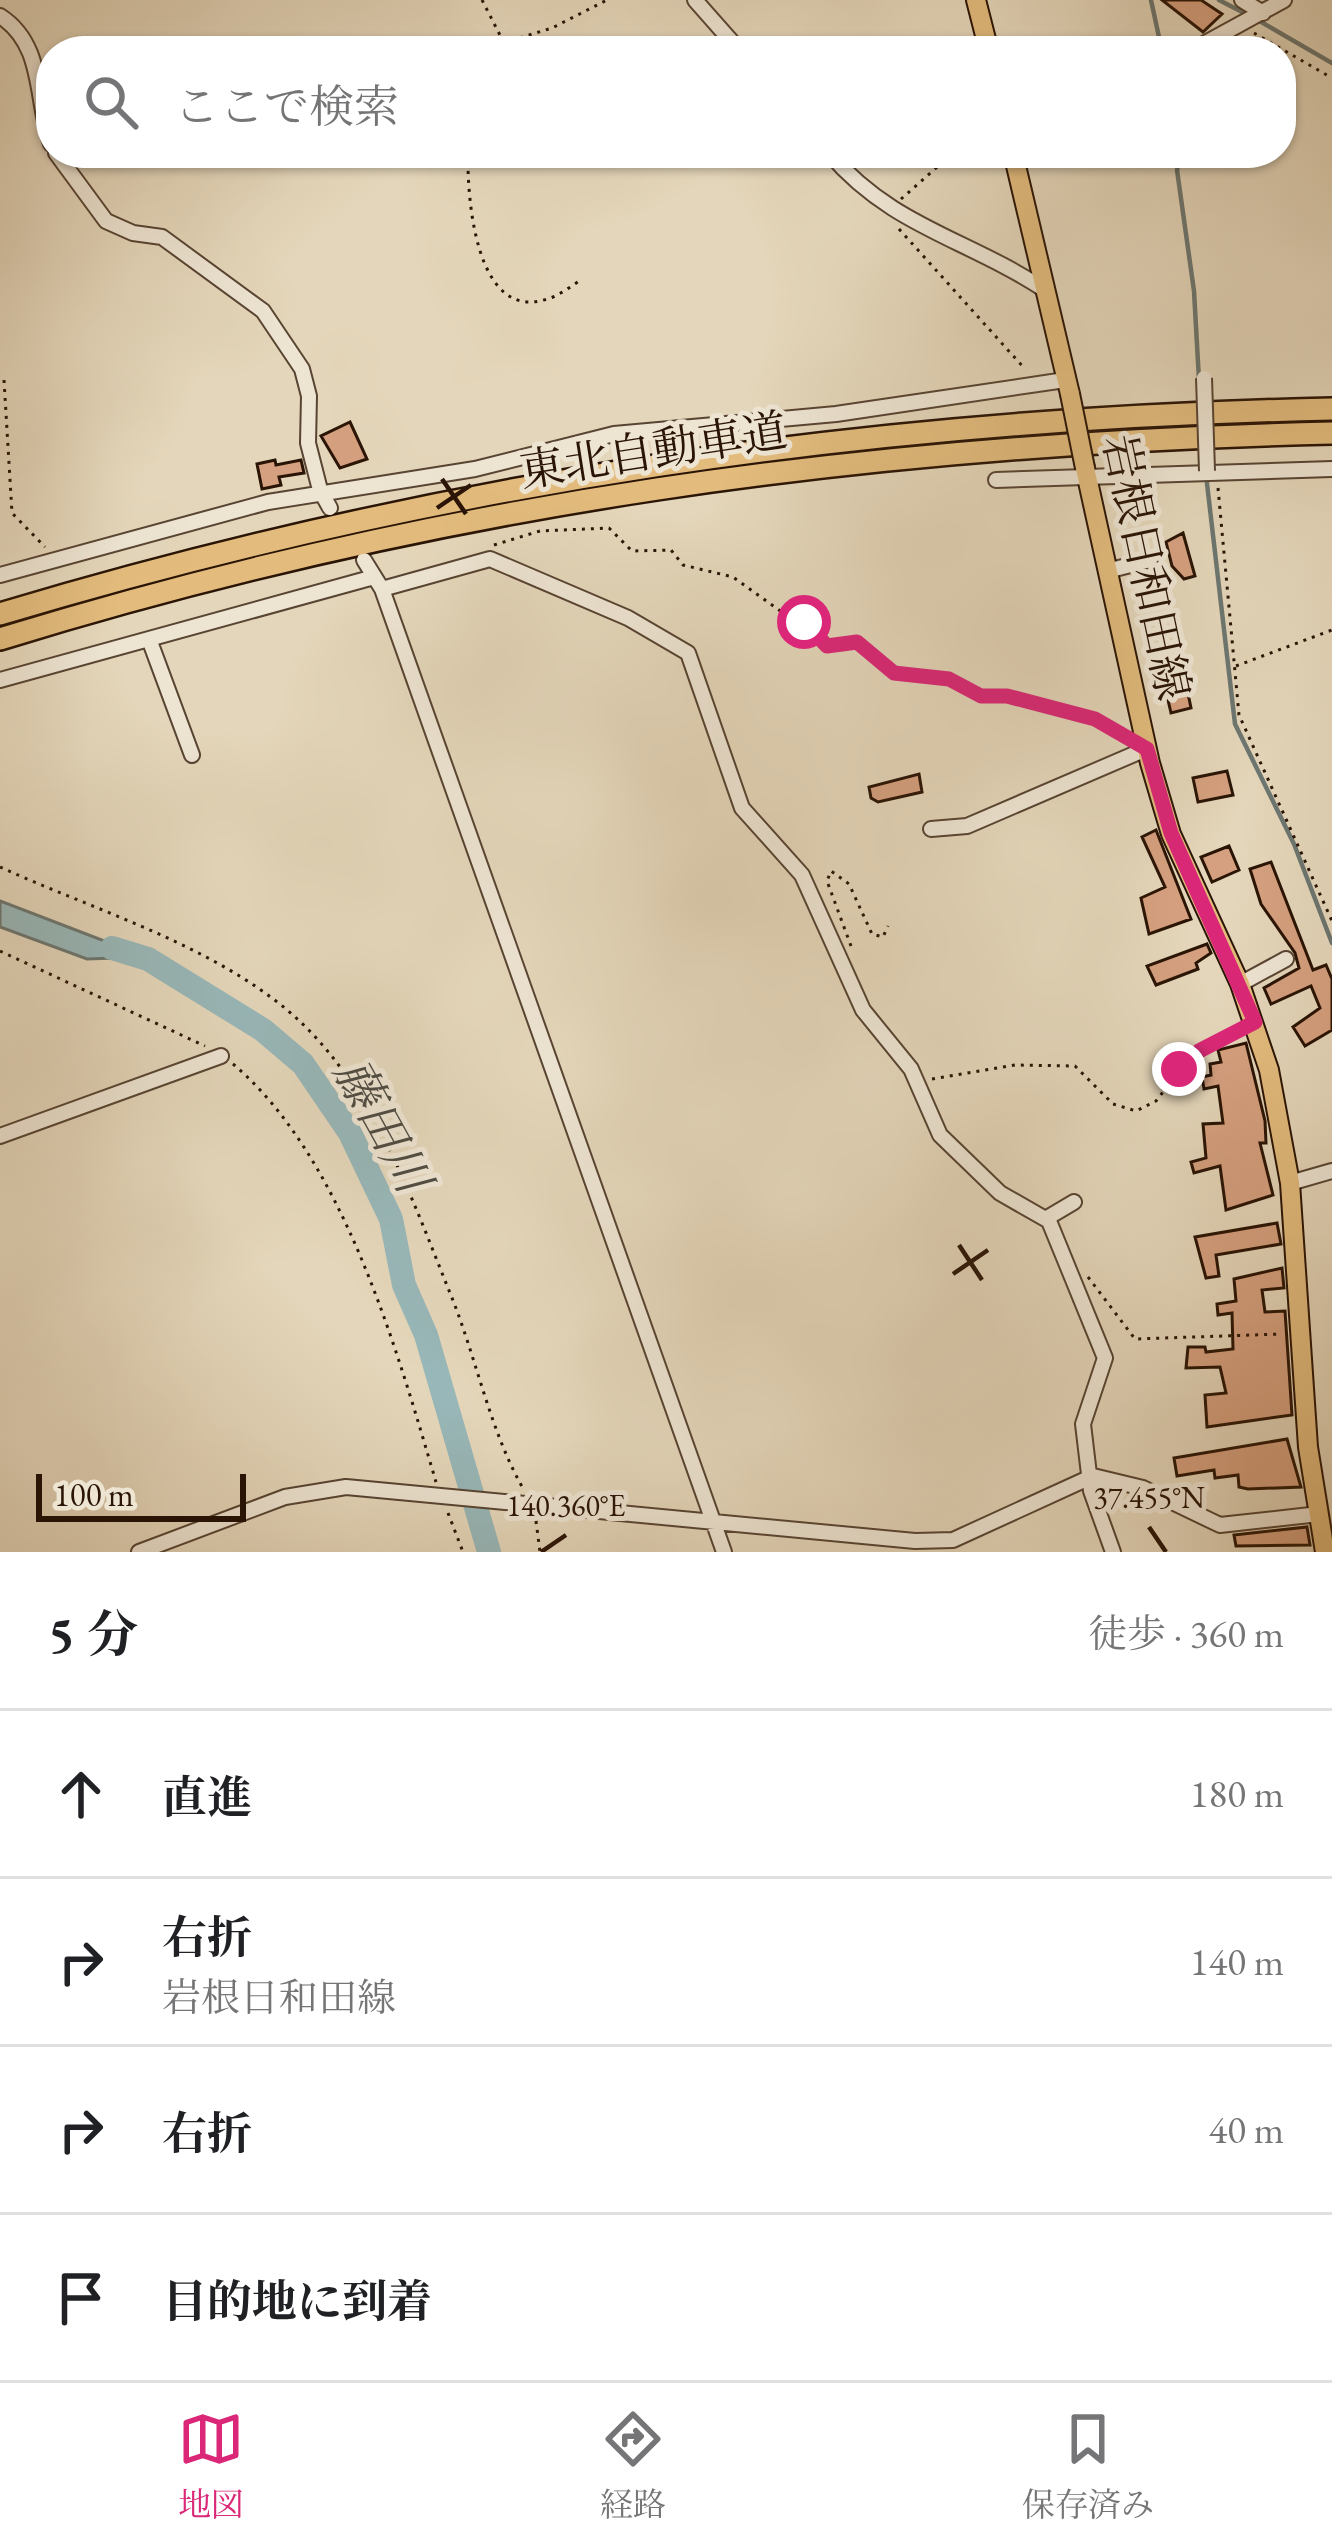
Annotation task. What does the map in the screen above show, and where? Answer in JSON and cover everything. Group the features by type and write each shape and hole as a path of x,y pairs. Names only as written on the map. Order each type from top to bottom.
{"highway":[{"name":"東北自動車道","path":"0,614 296,533 633,465 1006,422 1332,409"},
{"name":"東北自動車道","path":"0,639 305,556 514,510 662,485 1012,446 1332,433"}],"main road":[{"path":"976,0 985,36"},
{"name":"岩根日和田線","path":"1017,168 1147,749 1171,833 1255,1022 1290,1183 1308,1448 1325,1552"}],"street":[{"path":"694,0 726,36"},
{"path":"1242,0 1263,13"},
{"path":"1222,36 1285,0"},
{"path":"0,16 14,26 32,56 36,75"},
{"path":"67,168 106,221 162,237 262,310 302,369 320,490 330,508"},
{"path":"845,168 893,213 988,255 1045,290"},
{"path":"1204,378 1212,472"},
{"path":"0,575 56,556 320,490 475,469 614,434 728,426 1033,384 1068,387"},
{"path":"996,480 1332,469"},
{"path":"0,680 149,639 490,559 682,646 693,659 742,808 802,874 863,1010 919,1082 929,1117 958,1156 1010,1199 1047,1218 1106,1358 1083,1424 1093,1476 1091,1491 1113,1552"},
{"path":"364,560 378,583 724,1552"},
{"path":"1108,571 1150,560"},
{"path":"149,639 192,755"},
{"path":"931,829 967,826 1147,749"},
{"path":"1240,984 1286,959"},
{"path":"0,1136 221,1056"},
{"path":"1290,1183 1332,1171"},
{"path":"1047,1218 1074,1202"},
{"path":"140,1552 285,1497 326,1489 444,1495 940,1542 1011,1516 1093,1476 1143,1488 1220,1525 1319,1514"},
{"path":"194,1533 201,1552"}],"path":[{"path":"482,0 500,36"},
{"path":"521,36 607,0"},
{"path":"1242,26 1259,36"},
{"path":"1296,57 1332,78"},
{"path":"470,168 480,258 494,282 508,295 540,301 581,280"},
{"path":"934,168 907,190 893,213 903,236 1033,384"},
{"path":"4,380 12,513 56,556"},
{"path":"1212,472 1244,729 1306,854 1332,920"},
{"path":"481,549 540,531 609,528 632,551 670,550 683,565 722,571 786,615 814,627 833,649 857,642 894,673 949,679 981,696 1007,696 1095,719 1147,749"},
{"path":"1234,667 1332,630"},
{"path":"0,867 188,949 251,984 276,1000 343,1072 408,1188 531,1505 540,1552"},
{"path":"855,956 826,881 830,872 836,871 849,884 872,934 883,937 889,926"},
{"path":"0,951 151,1016 221,1056 279,1112 338,1207 414,1406 463,1552"},
{"path":"919,1082 1015,1065 1075,1066 1113,1104 1136,1111 1156,1101 1199,1051 1255,1022"},
{"path":"1061,1249 1078,1258 1135,1339 1301,1333"}],"water":[{"path":"0,901 146,957 87,959 0,927"}],"building":[{"path":"1162,0 1201,0 1222,14 1203,32"},
{"path":"350,422 367,459 340,468 321,436"},
{"path":"275,460 276,465 301,460 304,473 279,477 281,485 262,489 257,464"},
{"path":"1183,533 1195,576 1184,579 1172,566 1166,542"},
{"path":"1184,674 1191,708 1171,713 1163,678"},
{"path":"1227,771 1233,795 1198,802 1193,778"},
{"path":"919,774 922,792 878,802 871,798 869,787"},
{"path":"1156,830 1191,919 1149,934 1141,898 1165,887 1142,837"},
{"path":"1229,846 1239,870 1212,882 1201,857"},
{"path":"1271,862 1313,970 1326,965 1332,979 1332,1030 1305,1046 1293,1027 1320,1008 1311,986 1271,1004 1264,988 1299,968 1295,953 1261,904 1250,869"},
{"path":"1207,944 1211,953 1196,963 1198,969 1156,985 1147,966"},
{"path":"1246,1043 1265,1121 1266,1143 1260,1143 1273,1195 1226,1210 1220,1166 1194,1173 1191,1162 1206,1158 1203,1124 1223,1123 1218,1086 1204,1089 1202,1077 1211,1075 1210,1064 1221,1062 1218,1050"},
{"path":"1277,1223 1281,1244 1216,1255 1219,1276 1206,1278 1195,1237"},
{"path":"1282,1268 1284,1288 1262,1290 1265,1312 1285,1311 1292,1415 1207,1427 1205,1395 1226,1393 1220,1367 1186,1368 1188,1347 1205,1347 1206,1352 1233,1349 1232,1313 1218,1315 1217,1304 1236,1301 1234,1279"},
{"path":"1287,1439 1301,1487 1248,1489 1239,1487 1238,1475 1215,1478 1214,1470 1177,1476 1174,1458"},
{"path":"1307,1527 1310,1545 1236,1546 1234,1535"}],"waterway":[{"path":"1151,0 1159,36"},
{"path":"1219,0 1246,14"},
{"path":"1256,19 1285,36"},
{"path":"1296,42 1332,63"},
{"path":"1177,168 1194,291 1199,380"},
{"path":"1206,475 1235,724 1294,844 1332,943"},
{"name":"藤田川","path":"112,948 148,959 263,1030 303,1064 350,1133 391,1219 404,1285 426,1335 489,1552"}],"route":[{"path":"804,622 814,627 827,646 833,649 857,642 894,673 949,679 981,696 1007,696 1095,719 1147,749 1171,833 1255,1022 1199,1051 1179,1069"}]}
